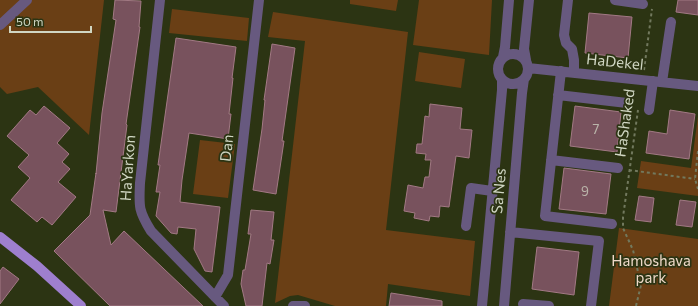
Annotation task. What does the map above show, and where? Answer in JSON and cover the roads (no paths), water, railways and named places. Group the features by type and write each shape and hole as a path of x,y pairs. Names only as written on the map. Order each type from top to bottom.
{"main road":[{"path":"0,237 37,266 81,306"}],"street":[{"path":"0,25 27,0"},
{"name":"HaYarkon","path":"160,0 140,183 139,206 143,218 151,231 224,306"},
{"name":"Dan","path":"215,297 228,275 259,0"},
{"path":"510,0 505,47 503,57 498,65 498,70 502,80 516,84 524,79 528,72 524,49 529,0"},
{"path":"568,0 564,35 566,43 572,49 574,73"},
{"path":"615,0 647,6"},
{"path":"649,110 658,82 671,22"},
{"path":"503,57 513,53 518,54 527,64"},
{"name":"HaDekel","path":"527,64 574,73 698,86"},
{"path":"561,71 545,216 612,224"},
{"name":"Sa Nes","path":"504,306 524,79"},
{"name":"Sa Nes","path":"482,306 502,80"},
{"path":"558,95 627,103"},
{"path":"551,160 618,168"},
{"path":"466,226 471,188 492,191"},
{"path":"510,232 599,241 591,306"},
{"path":"523,304 549,306"},
{"path":"293,306 305,306"}],"park label":[{"name":"Hamoshava park","path":"651,270"}]}
